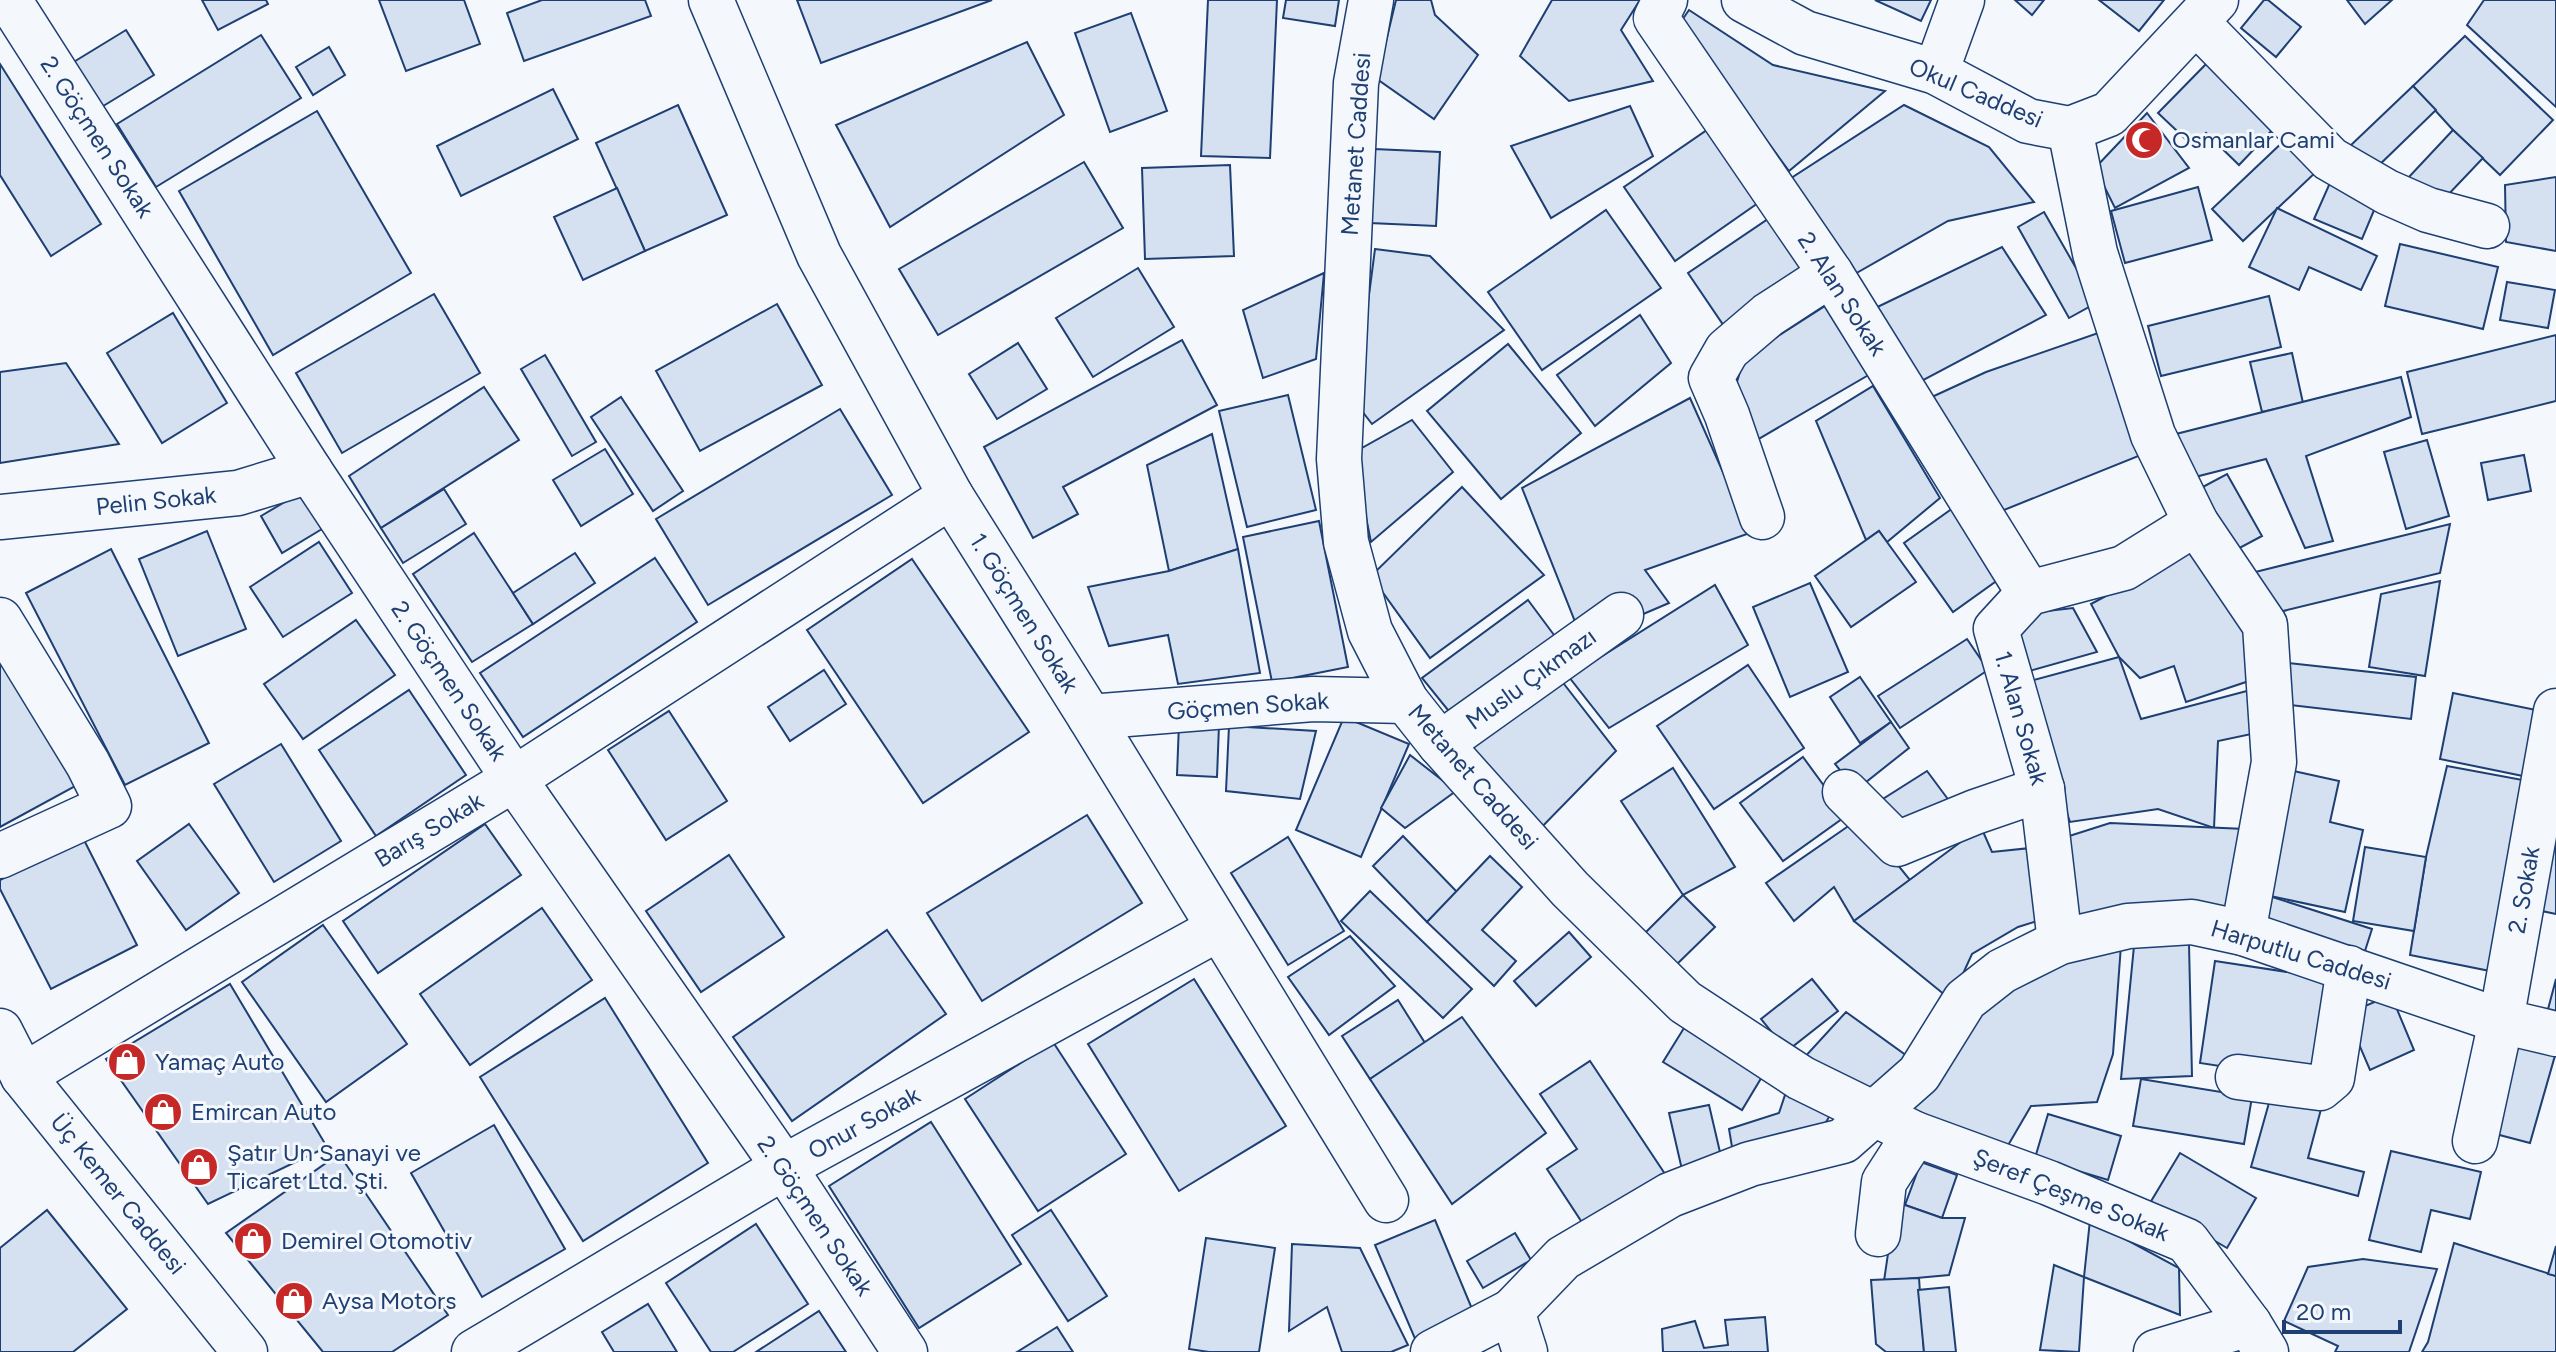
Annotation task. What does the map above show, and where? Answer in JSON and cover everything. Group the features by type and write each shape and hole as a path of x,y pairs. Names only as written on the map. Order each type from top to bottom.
{"street":[{"name":"2. Göçmen Sokak","path":"9,0 310,471 514,779 784,1167 905,1352"},
{"name":"1. Göçmen Sokak","path":"711,0 819,255 951,496 1386,1200"},
{"name":"Metanet Caddesi","path":"1371,0 1356,83 1339,459 1346,542 1370,631 1406,701 1440,744 1570,889 1685,1002 1801,1078 1874,1113"},
{"name":"2. Alan Sokak","path":"1665,0 1656,18 1831,274 2029,593"},
{"name":"Okul Caddesi","path":"1744,0 1805,33 1936,72 2028,121 2070,129 2109,114 2207,11"},
{"path":"1936,72 1962,0"},
{"path":"2207,11 2330,159 2387,192 2428,210 2487,226"},
{"path":"2070,129 2095,253 2153,435 2196,523 2265,625 2274,762 2243,933"},
{"path":"1762,517 1711,378 1727,350 1768,315 1831,274"},
{"name":"Pelin Sokak","path":"0,517 238,493 310,471"},
{"name":"Barış Sokak","path":"23,1076 514,779 951,496"},
{"path":"2029,593 2124,568 2196,523"},
{"name":"1. Alan Sokak","path":"2029,593 1996,629 2042,789 2060,942"},
{"name":"Muslu Çıkmazı","path":"1440,744 1621,615"},
{"path":"0,620 88,764 109,806 0,856"},
{"name":"Göçmen Sokak","path":"1090,717 1313,699 1406,701"},
{"name":"2. Sokak","path":"2475,1141 2501,1021 2556,711"},
{"path":"1845,792 1897,844 2042,789"},
{"name":"Harputlu Caddesi","path":"1433,1352 1512,1311 1563,1258 1670,1195 1750,1164 1843,1141 1919,1074 1965,1000 2002,971 2060,942 2128,926 2192,922 2243,933 2501,1021 2556,1034"},
{"name":"Onur Sokak","path":"474,1352 784,1167 1218,929"},
{"path":"2238,1077 2320,1088 2332,1078 2349,968"},
{"name":"Üç Kemer Caddesi","path":"0,1031 23,1076 245,1352"},
{"name":"Şeref Çeşme Sokak","path":"1874,1113 1915,1134 2049,1183 2187,1241 2257,1338"},
{"path":"1878,1234 1884,1182 1915,1134"},
{"path":"1512,1311 1525,1352"},
{"path":"2156,1352 2257,1338"}],"building":[{"path":"202,0 266,0 268,4 218,30"},
{"path":"379,0 464,0 480,44 406,71"},
{"path":"542,0 645,0 651,16 524,61 507,13"},
{"path":"797,0 992,0 821,63"},
{"path":"1208,0 1277,0 1270,158 1201,156"},
{"path":"1286,0 1339,0 1335,26 1283,18"},
{"path":"1396,0 1431,0 1435,15 1478,55 1434,119 1377,79"},
{"path":"1552,0 1640,0 1621,30 1653,81 1569,101 1520,56"},
{"path":"1875,0 1931,0 1921,21"},
{"path":"2015,0 2044,0 2032,15"},
{"path":"2099,0 2164,0 2139,31"},
{"path":"2264,0 2301,27 2276,57 2241,28"},
{"path":"2347,0 2392,0 2365,24"},
{"path":"2484,0 2556,0 2556,107 2467,25"},
{"path":"1689,10 1773,65 1885,91 1789,171 1680,23"},
{"path":"1131,13 1167,111 1110,132 1075,33"},
{"path":"126,30 154,75 100,108 72,63"},
{"path":"261,35 301,98 156,187 117,124"},
{"path":"2465,36 2553,120 2500,175 2413,86"},
{"path":"1027,42 1064,115 890,227 836,125"},
{"path":"329,47 345,75 313,95 296,67"},
{"path":"2210,60 2278,124 2239,165 2206,133 2193,146 2158,113"},
{"path":"0,64 101,224 51,256 0,175"},
{"path":"2413,86 2436,110 2374,170 2350,146"},
{"path":"553,89 578,139 461,196 437,146"},
{"path":"678,105 727,215 645,251 596,143"},
{"path":"1904,105 1989,147 2034,202 1948,221 1853,275 1782,184"},
{"path":"1630,106 1653,156 1551,218 1511,146"},
{"path":"317,111 411,273 273,355 179,191"},
{"name":"Osmanlar Cami","path":"2147,113 2189,168 2115,208 2095,168"},
{"path":"1707,130 1758,203 1675,261 1624,187"},
{"path":"2453,130 2483,158 2445,198 2408,178"},
{"path":"2287,138 2318,170 2243,241 2212,209"},
{"path":"1374,149 1440,152 1436,226 1370,223"},
{"path":"1084,162 1123,228 938,335 899,269"},
{"path":"1230,165 1234,256 1145,259 1142,168"},
{"path":"2333,176 2380,196 2362,239 2314,219"},
{"path":"2556,177 2556,251 2506,242 2505,185"},
{"path":"2198,187 2212,240 2125,263 2111,211"},
{"path":"617,188 645,251 583,280 554,217"},
{"path":"2277,208 2377,256 2361,290 2309,267 2299,290 2249,267"},
{"path":"1606,210 1661,288 1542,370 1488,292"},
{"path":"2044,212 2096,303 2069,318 2018,227"},
{"path":"1771,217 1809,272 1726,329 1688,273"},
{"path":"2400,244 2498,267 2483,329 2385,306"},
{"path":"2002,247 2046,315 1914,385 1867,312"},
{"path":"1375,249 1430,256 1504,330 1372,424 1355,402"},
{"path":"1138,268 1174,327 1093,377 1056,318"},
{"path":"1324,273 1316,359 1263,378 1243,310"},
{"path":"2507,282 2555,290 2548,328 2500,320"},
{"path":"434,294 480,373 342,453 296,373"},
{"path":"2269,296 2281,347 2161,376 2148,326"},
{"path":"777,304 822,385 700,451 656,371"},
{"path":"1825,306 1872,373 1755,441 1732,399 1744,358"},
{"path":"173,313 227,403 162,443 107,353"},
{"path":"1640,315 1671,363 1595,426 1557,375"},
{"path":"2101,332 2141,455 1994,514 1921,402 1986,372"},
{"path":"2556,335 2556,401 2422,434 2407,372"},
{"path":"1182,340 1217,405 1063,487 1078,514 1033,538 984,447"},
{"path":"1018,343 1047,389 997,419 969,374"},
{"path":"1508,344 1581,433 1501,499 1427,411"},
{"path":"2292,353 2303,403 2262,412 2250,362"},
{"path":"545,355 596,442 572,456 521,369"},
{"path":"66,363 119,444 0,463 0,372"},
{"path":"2401,377 2411,417 2306,456 2333,541 2305,548 2266,459 2195,477 2176,434"},
{"path":"1873,386 1940,498 1887,542 1879,531 1866,540 1816,421"},
{"path":"484,387 519,440 381,528 349,476"},
{"path":"1288,395 1316,510 1247,527 1219,411"},
{"path":"621,397 683,491 653,511 591,417"},
{"path":"1690,398 1750,533 1645,570 1669,603 1634,618 1578,629 1522,488"},
{"path":"840,409 892,495 708,605 656,519"},
{"path":"1412,420 1453,472 1371,542 1353,453"},
{"path":"1212,434 1238,549 1169,571 1147,465"},
{"path":"2427,440 2449,516 2406,529 2384,452"},
{"path":"605,449 633,494 581,526 553,480"},
{"path":"2524,455 2531,491 2488,500 2481,463"},
{"path":"2227,474 2262,536 2234,551 2199,489"},
{"path":"1462,487 1544,575 1430,658 1371,576"},
{"path":"444,489 466,524 403,563 381,528"},
{"path":"300,493 322,529 282,553 261,516"},
{"path":"1953,508 2002,577 1953,612 1904,543"},
{"path":"1319,521 1348,667 1272,682 1243,537"},
{"path":"2450,524 2440,573 2275,613 2247,574"},
{"path":"207,531 246,629 178,656 139,559"},
{"path":"1879,531 1916,582 1851,627 1815,576"},
{"path":"474,533 533,624 472,662 413,574"},
{"path":"319,542 352,593 283,637 250,587"},
{"path":"2200,545 2242,622 2261,677 2186,702 2174,666 2140,678 2119,657 2091,604"},
{"path":"111,549 209,743 125,785 26,593"},
{"path":"1238,549 1260,673 1178,684 1168,635 1109,646 1088,587 1169,571"},
{"path":"575,553 595,583 533,624 513,593"},
{"path":"655,558 697,622 523,737 480,673"},
{"path":"912,559 1029,732 923,803 807,630"},
{"path":"2440,581 2425,676 2369,667 2381,594"},
{"path":"1810,583 1848,672 1790,697 1753,607"},
{"path":"1715,585 1748,645 1609,728 1569,677"},
{"path":"1528,600 1557,639 1456,720 1422,678"},
{"path":"2073,608 2097,652 2026,672 2013,641 2029,613"},
{"path":"356,620 395,675 303,739 264,684"},
{"path":"1967,639 1988,670 1900,728 1878,696"},
{"path":"2119,657 2141,719 2258,688 2261,732 2218,741 2214,828 2158,809 2070,822 2023,683"},
{"path":"0,658 81,783 0,827"},
{"path":"2279,662 2416,677 2411,719 2274,703"},
{"path":"1748,665 1804,748 1714,809 1657,726"},
{"path":"824,670 846,704 790,741 768,707"},
{"path":"1557,675 1616,751 1535,834 1467,747"},
{"path":"1860,677 1891,722 1860,743 1830,697"},
{"path":"409,690 466,775 376,836 319,750"},
{"path":"2453,693 2536,710 2523,776 2440,759"},
{"path":"669,711 727,801 666,840 608,750"},
{"path":"1344,717 1409,744 1361,857 1296,830"},
{"path":"1891,722 1909,748 1856,790 1835,764"},
{"path":"1179,723 1219,725 1217,777 1177,775"},
{"path":"1229,726 1316,731 1300,799 1226,791"},
{"path":"281,744 341,841 274,882 214,784"},
{"path":"1410,755 1456,791 1405,828 1381,808"},
{"path":"1803,757 1846,816 1783,861 1740,803"},
{"path":"2447,766 2528,781 2490,971 2410,955 2426,857"},
{"path":"1673,768 1735,867 1683,895 1621,801"},
{"path":"2289,770 2339,781 2330,822 2363,830 2345,912 2261,894"},
{"path":"1927,771 1956,810 1901,835 1875,804"},
{"path":"1087,815 1142,903 982,1001 927,913"},
{"path":"1860,818 1910,880 1854,921 1834,887 1794,921 1766,883"},
{"path":"2110,823 2245,829 2233,915 2072,921 2063,838"},
{"path":"189,824 239,893 186,930 137,861"},
{"path":"485,824 521,875 378,973 343,921"},
{"path":"1981,827 1992,852 2040,847 2056,915 2018,927 1972,954 1951,1000 1854,921"},
{"path":"1403,836 1457,892 1427,922 1373,866"},
{"path":"2556,836 2556,914 2537,910"},
{"path":"1288,837 1344,931 1288,965 1231,873"},
{"path":"83,838 137,945 51,989 0,889 0,880"},
{"path":"2365,847 2426,857 2414,931 2353,921"},
{"path":"729,855 784,937 701,992 646,911"},
{"path":"1490,856 1522,887 1482,930 1516,961 1494,986 1427,922"},
{"path":"1370,891 1472,989 1443,1018 1341,921"},
{"path":"1683,895 1715,927 1672,969 1641,937"},
{"path":"2266,895 2372,929 2364,954 2258,920"},
{"path":"542,908 592,980 470,1065 420,994"},
{"path":"323,925 407,1044 326,1102 242,982"},
{"path":"887,930 946,1014 792,1121 733,1037"},
{"path":"1569,932 1591,957 1536,1006 1514,981"},
{"path":"1350,936 1395,986 1329,1035 1288,977"},
{"path":"2189,944 2192,1076 2121,1079 2134,946"},
{"path":"2121,945 2113,1054 2097,1102 2031,1106 2003,1154 1903,1105 2011,981"},
{"path":"2215,961 2333,979 2317,1081 2200,1063"},
{"path":"1194,979 1286,1126 1179,1191 1088,1044"},
{"path":"1812,979 1838,1011 1787,1051 1761,1019"},
{"path":"2556,979 2556,1015 2547,1013"},
{"path":"230,984 327,1147 208,1204 106,1059"},
{"path":"2391,995 2414,1050 2370,1070 2346,1014"},
{"path":"605,998 708,1163 583,1241 480,1077"},
{"path":"1398,1000 1425,1043 1370,1079 1342,1036"},
{"path":"1846,1012 1907,1056 1871,1103 1802,1060"},
{"path":"1462,1017 1546,1133 1452,1204 1370,1079"},
{"path":"1684,1028 1763,1075 1742,1110 1663,1062"},
{"path":"2515,1038 2556,1052 2530,1143 2488,1132"},
{"path":"1053,1042 1126,1154 1038,1211 965,1099"},
{"path":"1590,1061 1667,1177 1587,1230 1547,1169 1577,1149 1540,1094"},
{"path":"2141,1079 2252,1097 2244,1144 2133,1126"},
{"path":"2274,1085 2324,1098 2308,1158 2364,1172 2358,1196 2251,1167"},
{"path":"1787,1089 1832,1112 1819,1134 1734,1159 1729,1129 1779,1113"},
{"path":"1709,1105 1723,1165 1683,1174 1669,1113"},
{"path":"2048,1114 2121,1136 2108,1180 2035,1158"},
{"path":"931,1122 1021,1264 919,1328 829,1186"},
{"path":"494,1125 565,1249 482,1297 411,1173"},
{"path":"2391,1151 2481,1172 2470,1219 2431,1210 2421,1252 2369,1240"},
{"path":"2180,1153 2256,1198 2227,1248 2150,1203"},
{"path":"339,1154 448,1315 392,1352 323,1352 226,1233"},
{"path":"1921,1162 1957,1175 1942,1218 1905,1205"},
{"path":"1905,1205 1942,1218 1965,1218 1949,1275 1884,1281 1895,1206"},
{"path":"47,1210 127,1309 73,1352 0,1352 0,1248"},
{"path":"1051,1210 1107,1296 1068,1321 1012,1235"},
{"path":"1435,1220 1475,1316 1416,1341 1375,1245"},
{"path":"2090,1220 2179,1268 2180,1315 2084,1277"},
{"path":"756,1224 808,1304 733,1352 711,1352 666,1283"},
{"path":"1515,1233 1531,1260 1483,1288 1467,1261"},
{"path":"1206,1238 1275,1248 1259,1352 1189,1349"},
{"path":"2454,1243 2556,1276 2556,1352 2422,1352 2428,1342"},
{"path":"1292,1244 1360,1248 1408,1345 1391,1352 1342,1352 1327,1307 1289,1331"},
{"path":"2556,1246 2556,1276 2548,1274"},
{"path":"2363,1259 2437,1269 2409,1352 2335,1352 2338,1346 2284,1321 2308,1267"},
{"path":"2054,1265 2084,1277 2079,1352 2040,1350"},
{"path":"1919,1278 1924,1352 1886,1352 1876,1344 1871,1280"},
{"path":"1949,1287 1956,1352 1924,1352 1918,1290"},
{"path":"648,1304 677,1352 614,1352 602,1332"},
{"path":"819,1311 846,1352 756,1352"},
{"path":"1765,1317 1768,1352 1663,1352 1662,1329 1695,1321 1704,1348 1728,1345 1725,1320"},
{"path":"1057,1327 1073,1352 1017,1352"}],"place":[{"name":"Osmanlar Cami","path":"2144,140"},
{"name":"Yamaç Auto","path":"127,1062"},
{"name":"Emircan Auto","path":"163,1112"},
{"name":"Şatır Un Sanayi ve Ticaret Ltd. Şti.","path":"199,1167"},
{"name":"Demirel Otomotiv","path":"253,1241"},
{"name":"Aysa Motors","path":"294,1301"}]}
